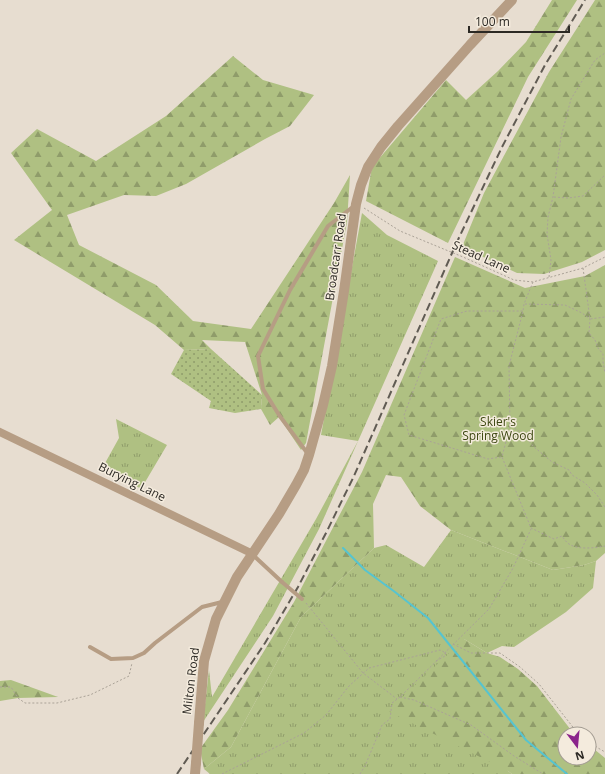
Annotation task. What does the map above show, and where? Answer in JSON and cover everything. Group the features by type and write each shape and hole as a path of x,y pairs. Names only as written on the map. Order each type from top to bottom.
{"street":[{"name":"Broadcarr Road","path":"253,554 296,485 304,470 309,455 332,366 356,204 368,167 394,131 512,0"},
{"name":"Burying Lane","path":"0,432 253,554"},
{"name":"Milton Road","path":"195,774 204,661 216,619 224,601 237,577 253,554"}],"lane":[{"path":"309,455 279,415 263,389 258,356 290,290 328,226 356,204"},
{"path":"253,554 302,599"},
{"path":"90,647 111,659 133,658 144,653 202,607 224,601"}],"path":[{"path":"549,277 551,260 547,234 548,217 553,197 556,165 561,137 571,99 595,60 605,53"},
{"path":"553,197 568,198 583,196 605,176"},
{"name":"Stead Lane","path":"356,204 400,231 464,257 514,280 534,282 583,268 605,257"},
{"path":"583,268 590,319 589,333 603,354 605,373"},
{"path":"534,282 524,304 509,366 510,426 502,457 531,528 554,539 562,536 576,547 584,548 605,546"},
{"path":"524,304 566,305 590,319 605,317"},
{"path":"502,457 488,458 409,435 404,415 441,319 467,311 523,311"},
{"path":"510,426 522,433 532,446 552,462 569,470 572,475 585,483 597,494 605,507"},
{"path":"360,774 365,766 382,725 390,719 392,703 400,697 489,609 512,568 531,528"},
{"path":"302,599 363,673 397,699"},
{"path":"453,644 471,653 500,653 520,667 539,684 572,726"},
{"path":"222,774 304,733 326,715 349,686 368,668 440,650 444,653"},
{"path":"434,663 445,656 446,651"},
{"path":"0,687 11,687 18,698 25,703 57,703 90,695 129,676 133,658"},
{"path":"400,697 414,700 471,725 514,756 543,774"}],"green space":[{"path":"552,0 577,0 528,77 448,243 366,201 372,167 446,80 466,100 498,71 526,42"},
{"path":"595,0 605,0 605,250 582,262 544,274 517,273 462,247 484,193 549,72"},
{"path":"233,56 263,80 314,95 290,126 186,184 156,196 124,195 67,215 79,245 156,285 193,321 251,329 334,203 350,175 347,222 306,443 301,450 279,417 270,425 261,409 262,395 245,342 202,340 211,349 184,350 155,325 14,240 52,210 11,153 37,129 96,161 166,116"},
{"path":"362,213 387,235 438,261 319,529 273,616 203,722 209,670 212,697 316,519 358,441 321,435"},
{"name":"Skier's Spring Wood","path":"455,257 525,288 585,276 605,265 605,553 596,561 584,565 553,570 451,530 420,506 401,477 386,475 373,504 374,548 301,617 231,747 204,769 200,749 228,710 294,602 362,472"},
{"path":"211,349 262,395 261,409 235,413 209,408 211,401 171,374 184,350"},
{"path":"116,419 167,445 141,489 104,465 119,438"},
{"path":"451,530 553,570 584,565 596,561 593,588 566,612 514,647 502,646 487,653 464,639 508,771 512,774 210,774 204,769 231,747 301,617 374,548 386,545 424,567"},
{"path":"464,639 487,653 500,657 518,669 537,686 568,726 557,726 557,766 597,766 597,752 605,758 605,774 512,774 388,711"},
{"path":"11,680 58,697 18,698 0,701 0,681"}],"waterway":[{"path":"343,548 365,570 428,618 526,740 567,774"}],"railway":[{"path":"177,774 265,643 298,587 354,476 456,244 502,147 545,65 585,0"}]}
